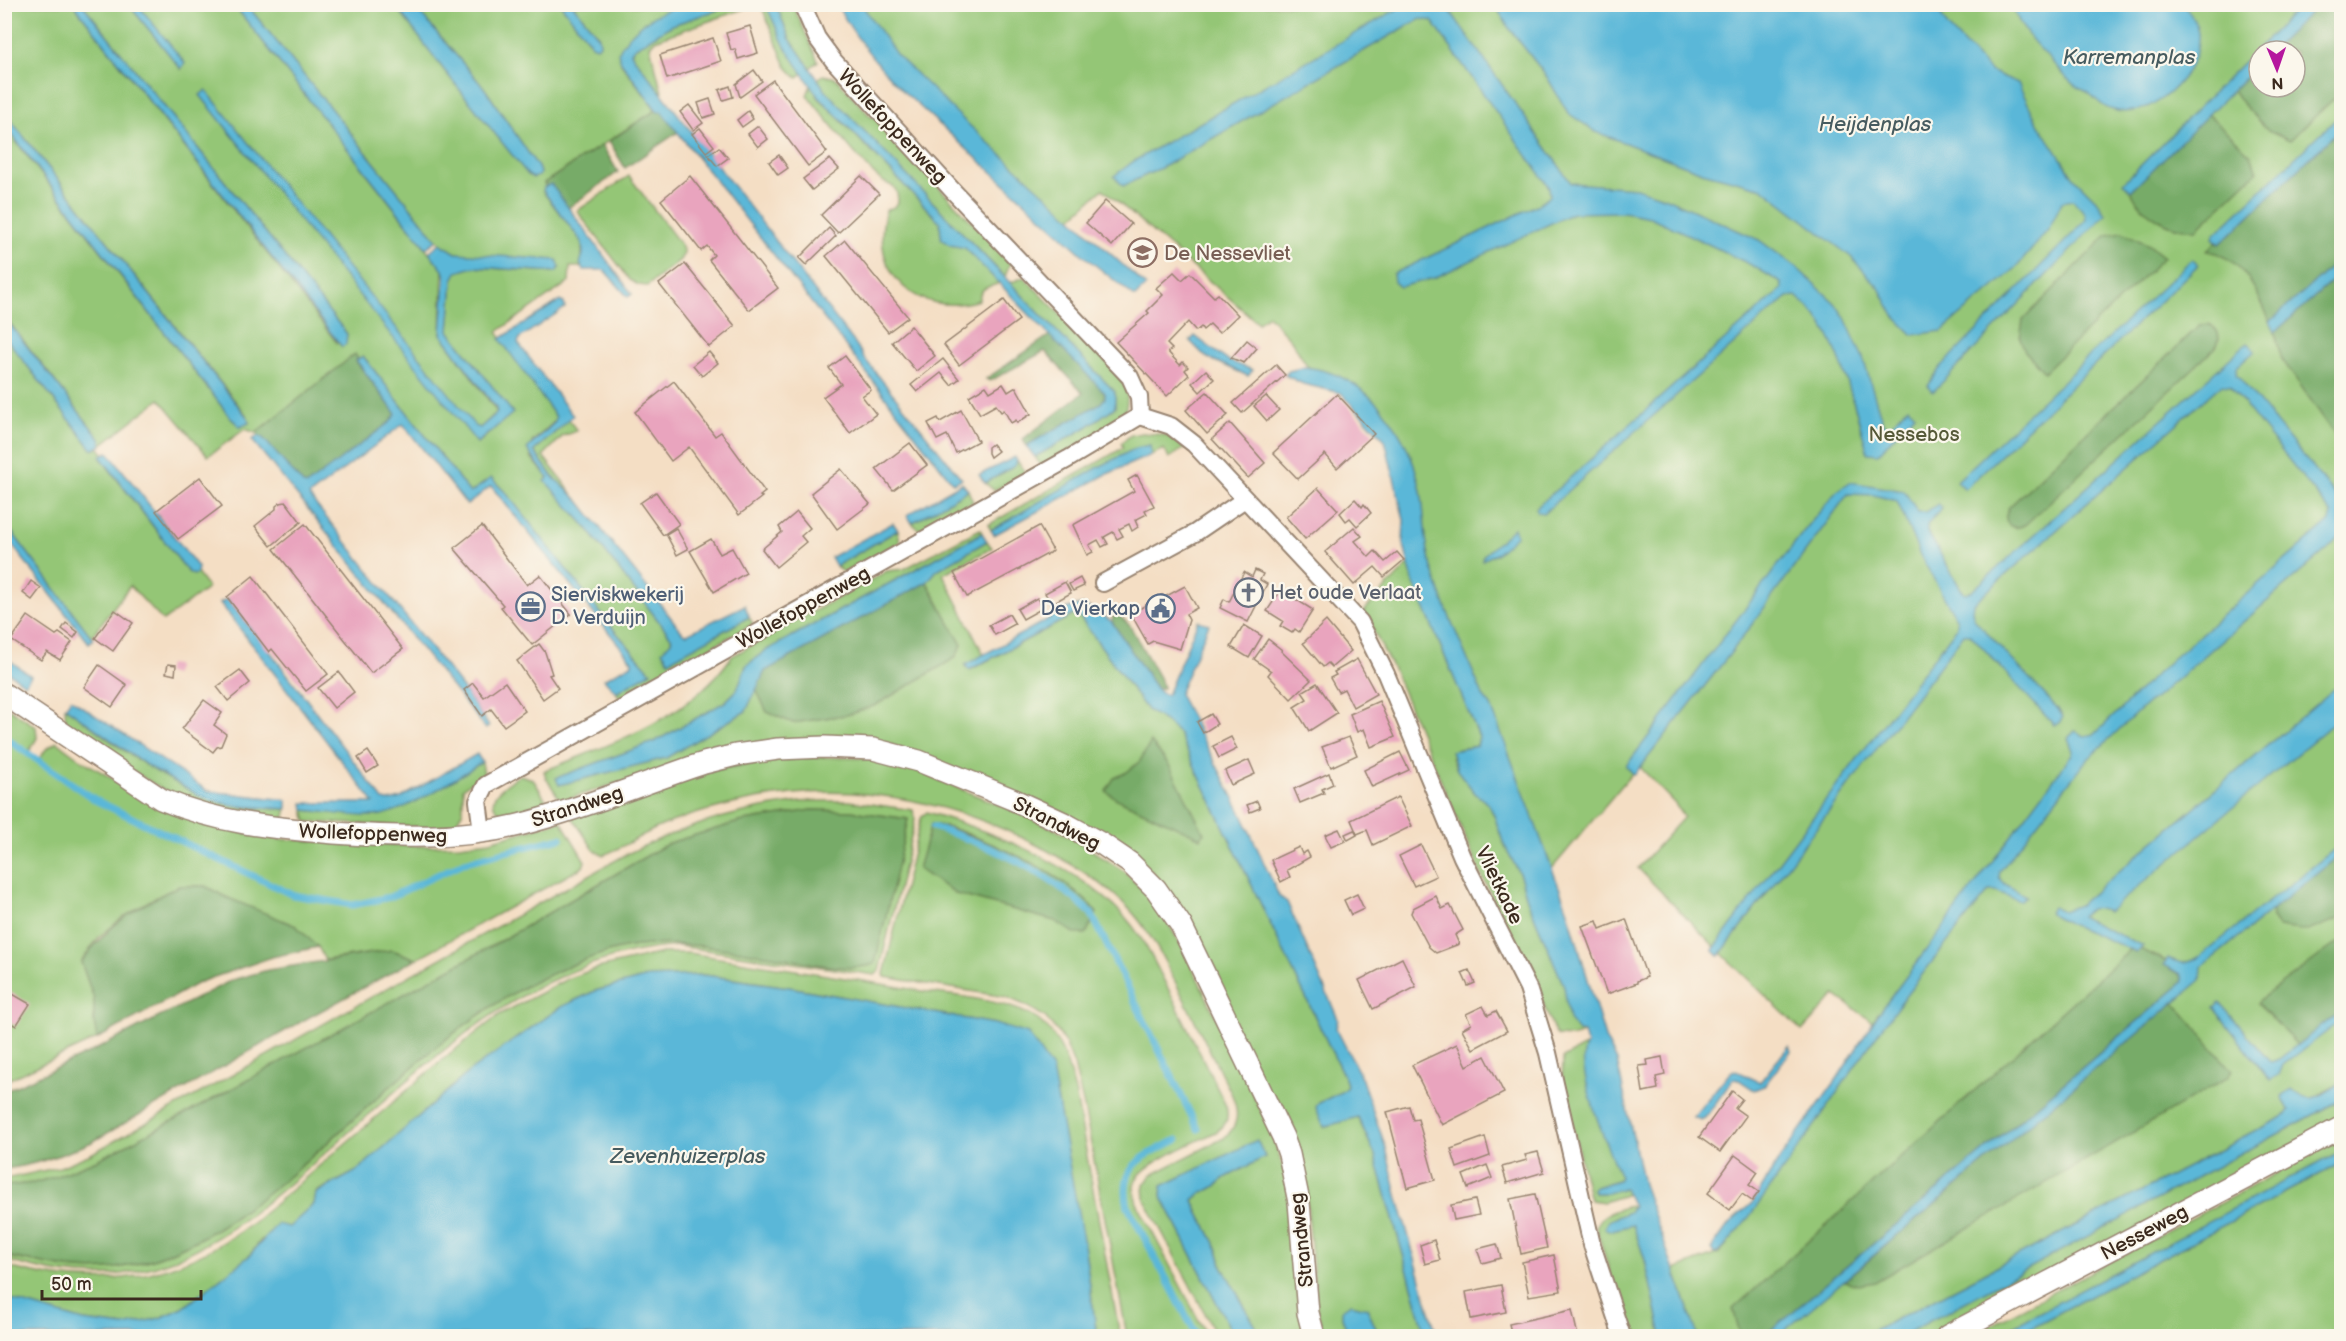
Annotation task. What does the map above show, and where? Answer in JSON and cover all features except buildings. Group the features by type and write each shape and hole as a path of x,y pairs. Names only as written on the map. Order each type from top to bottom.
{"street":[{"name":"Wollefoppenweg","path":"4,694 161,799 187,810 279,830 424,837 482,832 478,801 486,785 1068,459 1140,416 1139,397 1130,377 946,184 833,60 818,38 802,4"},
{"name":"Vlietkade","path":"1140,416 1171,426 1194,444 1360,622 1386,674 1462,857 1528,988 1548,1053 1592,1245 1622,1336"},
{"path":"1103,583 1195,533 1245,499"},
{"name":"Strandweg","path":"482,832 519,825 704,763 736,755 825,747 873,749 918,762 1023,804 1102,844 1130,863 1156,889 1181,925 1283,1137 1299,1202 1308,1313 1314,1336"},
{"name":"Nesseweg","path":"1947,1336 2342,1127"}],"green space":[{"path":"5,5 74,5 337,343 347,334 83,5 129,5 181,69 184,63 138,5 234,5 443,270 441,334 497,412 480,428 475,426 478,443 512,413 449,331 453,280 456,272 473,267 556,272 456,253 447,249 437,240 247,5 395,5 528,174 539,176 538,167 485,89 413,5 561,5 592,45 599,37 573,5 624,6 683,5 661,13 653,19 621,63 656,110 544,183 546,186 543,192 582,242 582,267 570,267 569,282 497,332 556,417 555,421 532,442 531,457 548,478 546,481 583,523 671,637 670,660 749,617 753,624 620,698 616,692 650,671 614,630 507,494 491,478 470,493 363,356 358,359 354,355 256,433 245,429 208,456 160,399 101,445 101,440 5,317 4,126 230,417 249,423 248,417 4,112"},
{"path":"733,5 755,5 655,40 650,46 663,96 631,53 634,48 672,25"},
{"path":"761,5 766,5 785,47 803,73 797,78 786,66"},
{"path":"776,5 793,5 818,61 810,68 790,39"},
{"name":"Nessebos","path":"848,5 2341,5 2341,1083 2311,1099 2302,1098 2285,1116 1864,1336 1686,1336 1686,1303 1674,1270 1719,1253 1727,1244 1884,1017 1879,1012 1873,1022 1835,995 1802,1031 1721,953 1766,894 1760,888 1715,947 1638,868 1684,817 1675,804 1640,767 1640,764 1544,878 1436,607 1413,486 1374,407 1308,367 1291,340 1268,315 1258,323 1103,189 1070,219 855,24"},
{"path":"2318,5 2341,5 2341,92 2290,140 2268,130 2233,90 2247,76 2247,99 2307,99 2307,39 2283,39"},
{"path":"823,75 836,78 871,117 879,117 892,131 893,139 1010,262 1005,277 825,91 817,80"},
{"path":"811,85 818,97 940,222 941,239 950,245 965,247 999,283 983,289 979,300 956,304 936,303 902,286 891,271 884,253 882,233 886,210 894,207 898,201 896,190 880,180 807,95"},
{"path":"656,110 661,111 678,132 625,168 609,141"},
{"path":"2208,114 2251,155 2257,172 2197,229 2178,228 2150,214 2131,191"},
{"path":"2341,128 2341,258 2270,322 2247,277 2230,260 2207,251 2216,242 2220,244"},
{"path":"602,145 618,172 568,208 551,185 546,186 544,183"},
{"path":"629,176 681,245 684,253 680,260 647,286 638,285 630,280 577,211"},
{"path":"2122,232 2149,245 2164,257 2044,372 2025,351 2020,338 2023,320 2101,241 2108,235"},
{"path":"2341,273 2341,443 2281,358 2275,332"},
{"path":"1024,277 1117,373 1127,394 1127,405 1123,418 1042,467 1035,457 1085,428 1115,407 1115,392 1010,283"},
{"path":"2209,324 2218,334 2215,348 2026,524 2012,527 2006,517 2009,507 2199,326"},
{"path":"1050,335 1101,388 1105,397 1101,403 1026,446 1023,439 1083,393 1045,351 990,381 986,379"},
{"path":"5,337 93,450 98,447 104,454 100,457 188,572 194,575 197,573 208,588 163,621 130,586 91,637 5,523"},
{"path":"355,354 358,359 356,361 396,414 390,422 307,485 303,484 256,433"},
{"path":"569,420 577,431 563,436 543,456 576,498 552,476 534,451"},
{"path":"1142,433 1166,435 1185,448 1169,458 1164,449 1151,455 1150,445 991,530 988,525 1123,448 1121,443 1131,435"},
{"path":"1017,461 1025,471 1024,475 994,490 985,483 1015,466"},
{"path":"968,490 973,502 921,531 912,523"},
{"path":"576,498 579,501 652,596"},
{"path":"980,529 982,533 765,651 746,666 737,690 725,702 656,741 557,778 666,758 746,711 756,689 767,712 793,723 851,714 876,705 955,658 962,645 927,582 937,570 987,541 992,548 943,574 984,655 965,666 970,670 1077,613 1147,710 1165,721 1179,734 1346,1081 1345,1090 1317,1104 1324,1127 1357,1116 1375,1155 1426,1336 1379,1336 1367,1308 1342,1317 1349,1336 1325,1336 1317,1310 1307,1202 1152,871 888,743 618,783 561,801 546,778 544,771 622,739 671,713 694,697 732,656 887,571 904,569"},
{"path":"898,530 900,542 845,572 836,566"},
{"path":"1409,564 1413,581 1479,737 1477,746 1459,749 1452,757 1457,770 1475,793 1489,805 1494,815 1503,842 1520,875 1527,899 1564,986 1570,1020 1584,1033 1571,1037 1558,1036 1555,1033 1538,991 1480,872 1394,671 1373,630 1361,614"},
{"path":"927,582 962,645 955,658 876,705 851,714 793,723 767,712 756,689 765,671"},
{"path":"1119,615 1130,626 1163,688 1156,688 1112,622 1113,616"},
{"path":"4,705 36,727 37,738 27,755 37,762 46,749 57,742 80,759 162,809 231,830 276,839 420,846 459,845 490,841 561,821 585,861 583,867 416,959 392,950 325,960 318,947 205,886 179,886 122,918 99,937 81,962 94,999 97,1039 5,1081"},
{"path":"65,707 144,764 186,788 232,806 287,809 284,820 206,807 163,789 126,767 66,725"},
{"path":"1151,742 1169,765 1204,833 1201,838 1117,799 1106,791 1114,778 1127,772 1140,761"},
{"path":"858,758 900,764 1031,818 1071,837 1124,871 1158,906 1185,952 1271,1132 1286,1175 1306,1336 1261,1336 1222,1266 1214,1241 1193,1200 1217,1186 1223,1179 1265,1157 1257,1141 1162,1186 1161,1195 1234,1336 1217,1336 1145,1200 1144,1185 1151,1175 1224,1138 1233,1129 1236,1107 1181,993 1150,937 1130,910 1094,879 1028,840 990,824 913,801 873,795 833,792 792,794 740,802 674,821 603,855 594,850 572,817 715,770 782,759"},
{"path":"482,762 484,774 463,788 463,811 457,821 448,827 307,822 304,810 374,816 419,799"},
{"path":"520,775 533,779 549,805 508,817 494,806 494,800 501,789"},
{"path":"809,801 849,801 913,810 915,820 879,971 875,975 678,946 622,955 569,972 520,997 473,1028 428,1063 260,1207 218,1237 195,1250 147,1269 106,1275 62,1273 5,1260 4,1256 88,1270 116,1268 140,1263 185,1246 228,1221 268,1193 319,1151 416,1064 484,1011 521,989 597,956 627,947 672,944 726,949 839,967 874,964 908,819 851,811 812,810 739,822 669,843 497,943 184,1115 97,1160 34,1183 5,1186 5,1179 60,1167 91,1154 627,854 671,834 716,819 762,808"},
{"path":"812,810 851,811 908,819 875,964 839,967 726,949 672,944 627,947 597,955 521,989 484,1011 416,1064 319,1151 268,1193 228,1221 185,1246 140,1263 88,1270 5,1256 5,1186 34,1183 97,1160 184,1115 497,943 669,843 739,822"},
{"path":"927,812 979,830 1006,840 1059,866 1106,899 1126,918 1152,958 1227,1110 1227,1118 1223,1127 1149,1167 1141,1173 1134,1185 1137,1203 1207,1336 1127,1336 1074,1065 1065,1043 1045,1017 1006,997 885,977 922,816","holes":["932,824 946,827 1000,848 1036,866 1071,888 1092,907 1076,934 1055,921 956,894"]},
{"path":"931,824 974,837 1021,857 1064,883 1097,913 1086,934 1076,934 1055,921 956,894 918,869"},
{"path":"2341,854 2341,918 2308,931 2278,927 2272,917 2272,910"},
{"path":"179,886 205,886 296,926 318,947 272,957 200,982 97,1039 94,999 81,962 113,926 150,901"},
{"path":"2337,943 2341,944 2341,1011 2297,1045 2258,1003 2259,1000"},
{"path":"2131,949 2137,952 2140,949 2166,961 2165,965 2181,975 2183,981 1764,1336 1741,1336 1733,1309"},
{"path":"392,950 416,959 306,1019 92,1142 49,1159 5,1169 5,1091 87,1054 232,980 268,970"},
{"path":"662,953 689,953 984,1000 1014,1008 1038,1020 1058,1043 1070,1071 1120,1336 1097,1336 1085,1250 995,1024 789,987 704,975 648,977 595,991 561,1007 470,1071 357,1171 316,1192 314,1204 289,1228 261,1240 249,1256 183,1308 160,1318 125,1326 83,1321 5,1298 5,1266 73,1279 104,1280 165,1269 194,1258 254,1222 447,1056 499,1015 569,978 598,968"},
{"path":"2174,1002 2232,1071 2227,1078 1875,1282 1858,1285 1844,1281"},
{"path":"1587,1045 1620,1177 1618,1180 1593,1188 1594,1193 1607,1193 1624,1187 1628,1194 1604,1202 1590,1200 1562,1083 1563,1058"},
{"path":"2341,1100 2341,1119 2128,1234 1931,1336 1901,1336"},
{"path":"2341,1139 2341,1151 2023,1322 1995,1336 1970,1336"},
{"path":"2341,1163 2341,1336 2015,1336"},
{"path":"1633,1206 1629,1212 1608,1221 1608,1231 1633,1224 1645,1260 1662,1336 1629,1336 1596,1227 1605,1216"}],"water":[{"path":"74,5 83,5 347,334 346,344 342,347"},
{"path":"129,5 138,5 185,63 181,69"},
{"path":"234,5 247,5 437,240 426,248"},
{"path":"395,5 413,5 485,89 538,167 539,176 533,178 528,175"},
{"path":"561,5 573,5 599,37 600,44 597,47 592,45"},
{"path":"683,5 733,5 672,25 634,48 631,52 633,56 864,358 962,479 953,483 661,111 658,112 621,62 618,53 637,28 654,16"},
{"path":"766,5 776,5 790,39 826,91 1115,392 1115,407 1085,428 1035,457 1026,446 1101,403 1105,398 1105,393 965,248 950,245 941,239 940,222 818,96 785,47"},
{"path":"837,5 862,5 896,54 969,125 1146,286 1135,297 1083,255 905,93 868,52"},
{"path":"1404,5 1446,5 1571,183 1636,188 1664,197 1759,240 1796,267 1835,303 1845,318 1863,358 1883,424 1890,426 1908,407 1915,414 1878,454 1868,453 1840,360 1832,342 1811,310 1796,296 1788,297 1544,513 1537,512 1536,508 1782,289 1781,283 1755,267 1650,217 1623,212 1573,213 1434,278 1400,287 1394,282 1393,274 1541,203 1550,196 1549,187 1432,21 1421,19 1407,26 1161,168 1123,186 1114,176 1134,161"},
{"name":"Heijdenplas","path":"1495,5 1935,5 1948,27 1990,71 2018,83 2036,120 2074,178 2097,201 2106,214 1933,392 1928,386 1940,368 2086,220 2085,213 2073,200 2062,202 2048,230 2016,268 1942,331 1913,335 1894,316 1879,288 1851,257 1762,188 1702,172 1596,132 1568,113 1547,77 1509,28"},
{"name":"Karremanplas","path":"2012,5 2183,5 2191,14 2196,25 2197,48 2192,63 2183,78 2157,102 2142,109 2126,112 2110,109 2068,79 2029,36"},
{"path":"2301,5 2318,5 2283,39 2267,39"},
{"path":"2247,59 2247,76 2131,191 2123,183"},
{"path":"206,90 475,426 480,428 497,413 496,408 441,334 445,277 443,270 429,252 440,243 456,253 557,260 560,267 556,272 473,267 457,272 453,280 449,331 513,413 477,443 200,95"},
{"path":"4,112 248,418 249,423 240,427 230,417 5,126"},
{"path":"2341,114 2341,128 2220,244 2213,238 2215,234"},
{"path":"551,184 632,294 628,297 604,270 584,270 580,264 583,254 582,242 543,191 544,187"},
{"path":"2341,258 2341,273 2275,332 2270,322"},
{"path":"2192,259 2198,265 1965,489 1957,481"},
{"path":"559,301 564,303 565,308 520,338 518,343 573,416 534,451 552,476 579,501 683,633 687,634 745,605 749,617 669,661 662,651 672,640 671,637 583,523 545,481 548,478 527,449 555,422 556,417 500,339"},
{"path":"4,317 101,440 101,445 93,450 5,337"},
{"path":"1195,336 1227,360 1253,370 1248,376 1206,357 1190,341"},
{"path":"2247,343 2255,351 2237,367 2236,374 2341,502 2341,535 2146,704 2085,762 2000,871 1999,877 2005,884 2026,896 2019,901 1996,891 1989,891 1895,1010 1744,1224 1720,1251 1714,1254 1711,1249 1729,1224 1753,1202 1780,1158 1835,1082 1879,1013 2071,756 2073,751 2068,738 2075,731 2084,736 2095,734 2171,660 2330,521 2332,514 2230,386 2221,385 1973,604 1974,619 2058,709 2063,717 2059,723 2054,725 1970,634 1964,634 1719,956 1713,950 1723,936 1957,627 1957,620 1920,555 1897,501 1873,495 1848,494 1730,654 1634,775 1626,766 1803,532 1836,492 1850,482 1904,491 1918,512 1926,512 1938,504 1942,508 1927,525 1927,531 1965,593 1973,590"},
{"path":"363,356 470,493 491,478 507,494 614,630 651,672 616,692 604,679 632,664 632,661 491,486 467,505 403,424 309,496 462,687 489,726 486,729 252,440 258,436 263,438 303,484 307,485 390,422 396,414 356,360"},
{"path":"1305,367 1328,372 1348,381 1367,394 1396,428 1407,448 1421,491 1427,546 1436,581 1483,696 1491,706 1568,911 1605,1038 1617,1061 1643,1184 1698,1336 1662,1336 1645,1260 1633,1225 1608,1231 1604,1228 1608,1221 1629,1212 1633,1206 1624,1188 1607,1193 1594,1193 1593,1188 1618,1180 1620,1177 1588,1089 1584,1070 1587,1045 1584,1032 1578,1032 1569,1020 1564,986 1527,899 1520,875 1503,842 1494,815 1489,805 1475,793 1457,770 1451,751 1477,746 1479,737 1413,581 1403,542 1404,520 1385,440 1341,393 1303,384 1285,375 1289,371"},
{"path":"1150,445 1151,455 1105,475 994,535 991,530 1097,468 1136,448"},
{"path":"108,452 198,567 197,573 194,575 188,572 100,456"},
{"path":"1015,457 1017,461 1015,466 985,483 979,475"},
{"path":"962,483 968,490 912,523 907,515"},
{"path":"5,523 93,639 89,643 5,536"},
{"path":"893,523 898,530 836,566 831,557"},
{"path":"1514,528 1517,535 1496,554 1482,560 1483,556"},
{"path":"982,533 987,541 937,570 927,582 765,671 746,711 666,758 559,785 556,778 656,741 725,702 737,690 746,666 765,651"},
{"path":"227,599 272,654 383,800 401,798 477,754 482,762 430,794 386,814 357,816 304,810 303,803 374,803 220,603"},
{"path":"1083,605 1112,622 1156,688 1167,695 1198,621 1209,624 1179,694 1239,808 1279,896 1287,902 1338,1019 1336,1028 1361,1077 1386,1148 1437,1336 1426,1336 1375,1155 1358,1117 1324,1127 1316,1108 1317,1104 1345,1090 1346,1081 1179,734 1165,721 1147,710 1077,613 969,670 965,665 1068,608"},
{"path":"5,657 31,676 25,684 5,670"},
{"path":"2341,683 2341,717 2108,912 2093,908 2081,917 2143,946 2137,952 2049,913 2052,907 2063,911 2079,905"},
{"path":"71,699 208,791 287,800 287,809 234,806 203,798 149,767 65,707"},
{"path":"2341,844 2341,854 2202,967 2201,980 1778,1336 1764,1336 2178,987 2183,981 2181,974 2164,965 2168,958 2184,963 2199,957"},
{"name":"Zevenhuizerplas","path":"704,975 789,987 995,1024 1028,1034 1052,1069 1085,1250 1097,1336 5,1336 5,1298 84,1321 124,1326 160,1318 183,1308 249,1256 277,1224 289,1227 314,1204 316,1193 357,1171 470,1071 561,1007 595,991 648,977"},
{"path":"2220,1003 2271,1062 2279,1059 2341,1011 2341,1021 2283,1065 2279,1075 2270,1080 2214,1008"},
{"path":"1789,1046 1791,1051 1764,1086 1754,1090 1739,1080 1733,1079 1705,1118 1701,1120 1693,1117 1729,1073 1734,1070 1760,1082"},
{"path":"2341,1083 2341,1100 1904,1335 1864,1336 2285,1116 2289,1110 2282,1096 2292,1089 2311,1098"},
{"path":"1257,1140 1265,1157 1223,1179 1217,1186 1193,1200 1214,1241 1222,1266 1261,1336 1234,1336 1161,1195 1162,1186"},
{"path":"2341,1151 2341,1163 2015,1336 1995,1336"},
{"path":"1351,1304 1367,1308 1379,1336 1349,1336 1342,1317 1342,1310"}],"waterway":[{"path":"4,737 97,801 293,895 353,905 390,897 465,862 561,838"},
{"path":"933,827 976,842 1017,861 1056,884 1091,913 1198,1129"},
{"path":"1177,1140 1136,1163 1130,1171 1126,1192 1128,1207 1197,1336"}],"place":[{"name":"De Nessevliet","path":"1143,253"},
{"name":"Het oude Verlaat","path":"1249,592"},
{"name":"Sierviskwekerij D. Verduijn","path":"530,606"},
{"name":"De Vierkap","path":"1161,608"}]}
